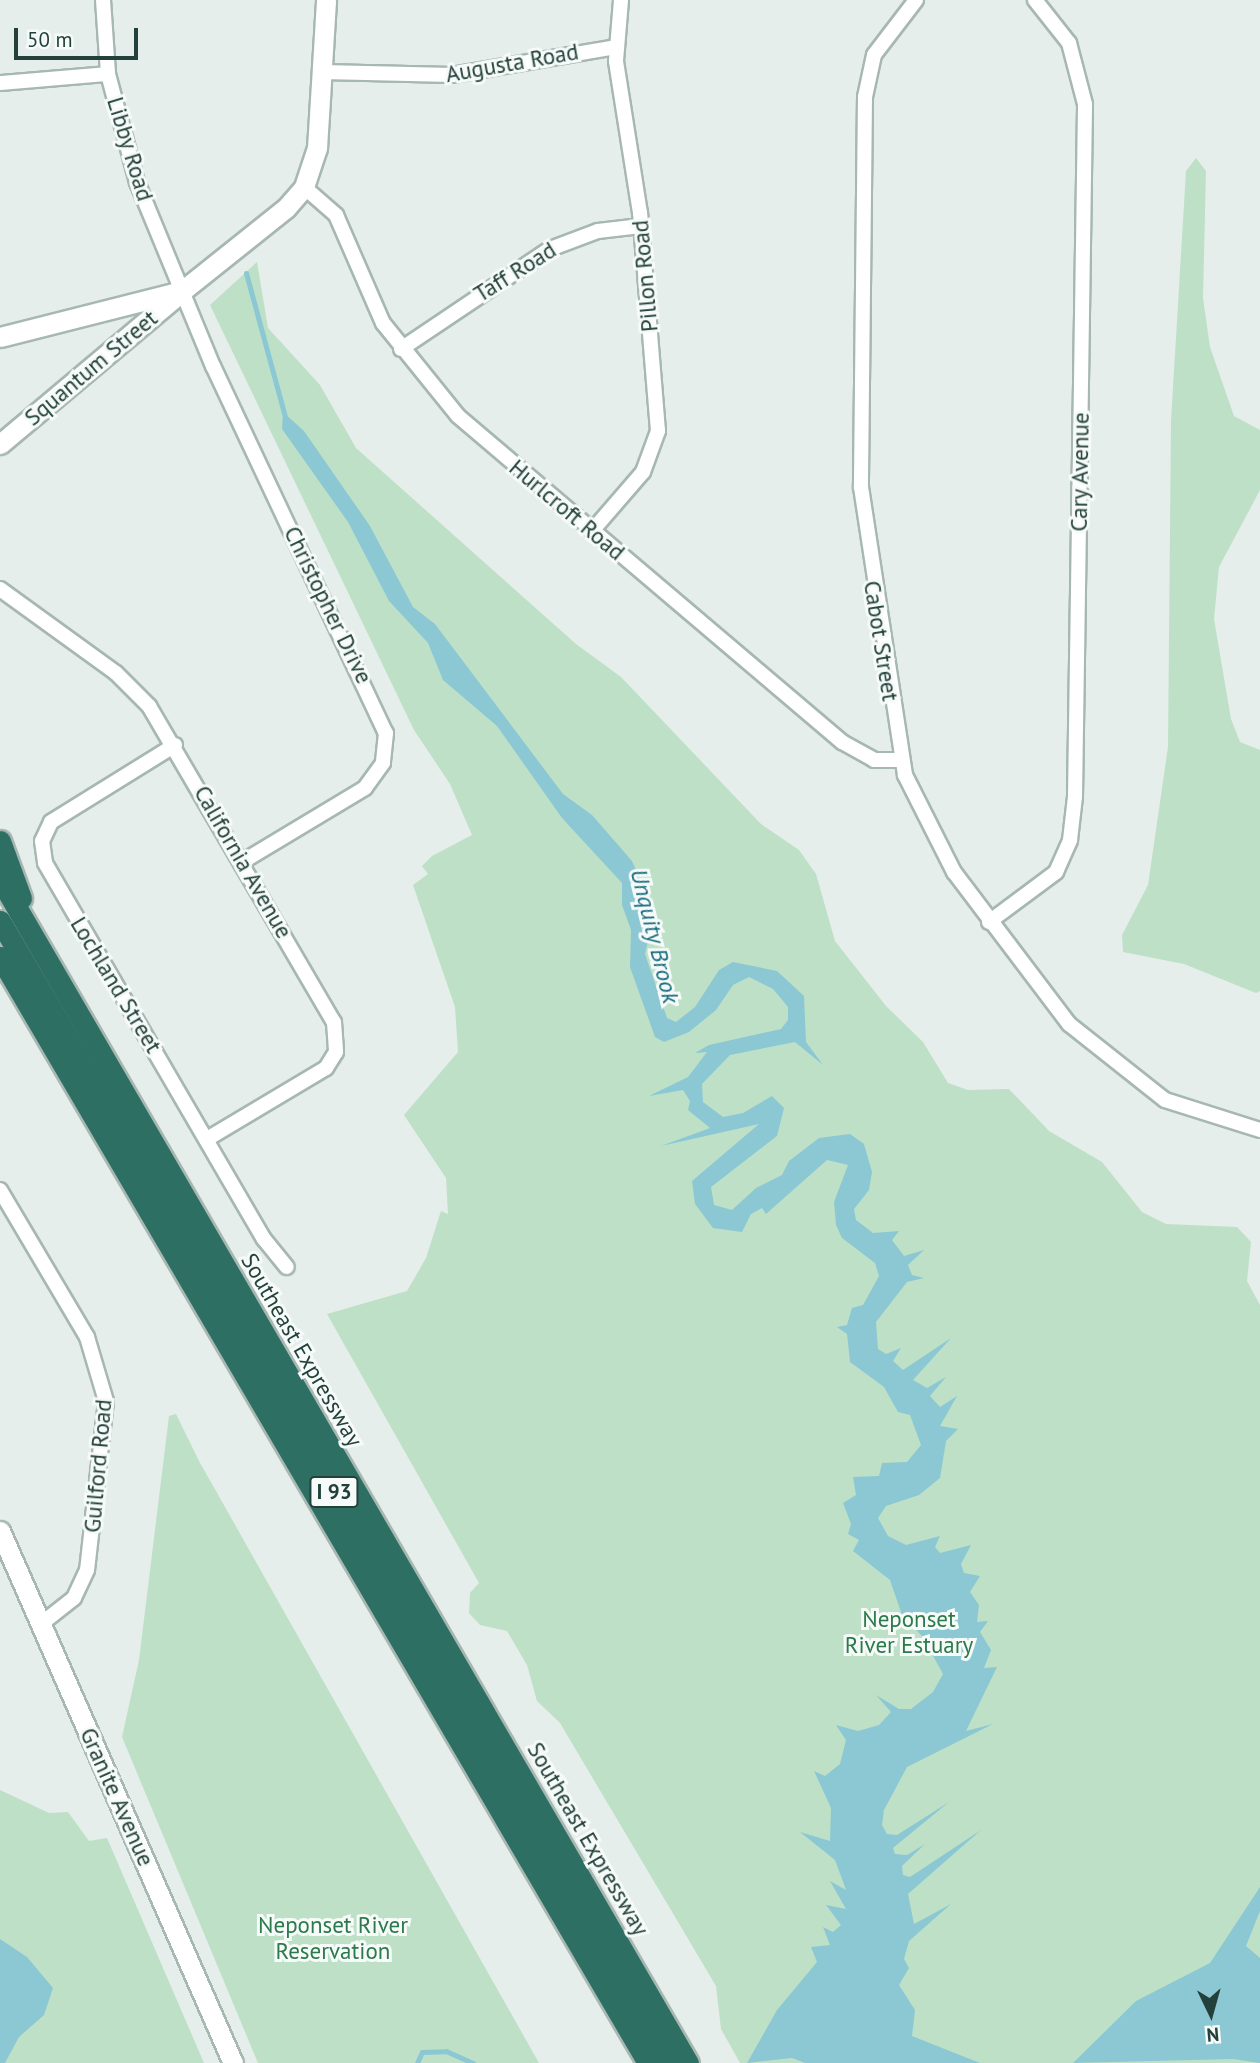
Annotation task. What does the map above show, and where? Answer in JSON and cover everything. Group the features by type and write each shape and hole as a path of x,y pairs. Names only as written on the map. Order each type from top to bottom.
{"highway":[{"path":"0,841 32,933"},
{"name":"Southeast Expressway","path":"0,879 688,2063"},
{"name":"I 93","path":"0,921 669,2063"},
{"name":"I 93","path":"0,957 648,2063"},
{"name":"I 93","path":"0,984 632,2063"}],"main road":[{"name":"Squantum Street","path":"0,444 182,291 262,229 304,187 317,148 326,0"},
{"name":"Squantum Street","path":"0,337 182,291"},
{"name":"Granite Avenue","path":"1,1536 233,2063"}],"street":[{"name":"Libby Road","path":"103,0 108,74 137,182 182,291"},
{"name":"Pillon Road","path":"592,531 643,472 657,442 641,226 616,47 621,0"},
{"name":"Cabot Street","path":"916,0 874,55 865,97 861,487 901,760 923,818 989,922 1069,1024 1141,1085 1192,1112 1260,1130"},
{"name":"Cary Avenue","path":"989,922 1056,872 1070,840 1075,805 1085,104 1069,43 1035,0"},
{"name":"Augusta Road","path":"323,72 467,74 616,47"},
{"path":"0,83 108,74"},
{"name":"Hurlcroft Road","path":"304,187 336,215 371,300 401,349 458,416 842,742 874,760 901,760"},
{"name":"Taff Road","path":"401,349 550,249 598,231 641,226"},
{"name":"Christopher Drive","path":"182,291 386,733 383,762 365,788 242,862"},
{"name":"California Avenue","path":"0,589 128,682 175,745 330,1014 337,1042 333,1061 319,1074 207,1139"},
{"name":"Lochland Street","path":"175,745 51,822 43,852 55,884 264,1238 287,1267"},
{"name":"Guilford Road","path":"0,1190 88,1337 106,1401 87,1570 74,1598 41,1623"}],"green space":[{"path":"1196,158 1206,171 1203,298 1210,347 1234,416 1260,430 1260,490 1219,567 1214,619 1231,719 1240,742 1260,750 1260,991 1256,993 1184,964 1123,952 1122,935 1148,885 1168,747 1171,421 1186,171"},
{"name":"Neponset River Estuary","path":"257,262 268,328 320,385 356,448 576,644 621,677 761,824 799,850 816,874 835,941 886,1006 923,1042 948,1083 968,1090 1009,1089 1049,1131 1102,1162 1142,1212 1166,1224 1237,1227 1251,1242 1247,1281 1260,1305 1260,2063 740,2063 721,2029 716,1986 560,1723 537,1701 527,1665 507,1631 480,1625 469,1613 470,1593 479,1583 327,1314 407,1291 426,1258 441,1211 448,1214 446,1178 404,1115 458,1052 455,1007 413,885 428,874 422,866 432,856 472,835 450,784 414,730 210,305"},
{"name":"Neponset River Reservation","path":"176,1414 199,1461 539,2063 258,2063 122,1737 139,1660 169,1416"},
{"path":"0,1790 49,1813 68,1812 89,1841 107,1838 204,2063 0,2063"}],"water":[{"path":"283,412 304,431 370,526 413,607 435,624 563,794 592,815 632,861 640,879 635,896 652,924 645,954 667,1018 676,1022 695,1007 719,970 733,962 777,971 804,996 806,1042 823,1065 795,1042 730,1055 702,1084 703,1102 723,1117 743,1113 772,1096 784,1108 777,1136 711,1187 714,1205 732,1210 756,1188 782,1175 789,1161 819,1138 850,1134 864,1144 872,1172 869,1190 854,1209 856,1220 873,1233 899,1231 892,1240 904,1256 924,1250 908,1265 912,1275 924,1278 907,1282 876,1322 878,1349 886,1354 901,1348 893,1361 903,1370 951,1338 913,1380 927,1388 946,1377 930,1396 940,1407 957,1396 940,1426 958,1429 946,1441 940,1478 919,1495 886,1506 878,1518 888,1536 906,1545 940,1536 935,1547 940,1553 971,1545 961,1564 964,1573 980,1576 970,1592 979,1605 977,1622 988,1621 980,1632 991,1650 984,1668 997,1667 966,1731 993,1724 907,1767 884,1810 882,1825 887,1834 897,1835 949,1802 893,1848 895,1854 907,1855 925,1844 902,1866 903,1875 910,1877 981,1830 908,1894 914,1924 951,1904 909,1941 904,1959 909,1968 899,1985 915,2010 912,2036 980,2063 805,2063 792,2058 747,2063 777,2010 817,1962 811,1947 830,1945 823,1927 833,1932 841,1925 826,1905 846,1909 830,1881 846,1890 835,1860 800,1832 830,1841 831,1808 814,1771 825,1776 840,1764 846,1740 836,1725 858,1731 879,1725 891,1712 876,1695 899,1709 911,1709 933,1692 943,1674 923,1637 902,1615 890,1580 853,1551 859,1540 848,1534 851,1524 843,1503 856,1495 853,1477 879,1476 882,1463 907,1462 921,1445 910,1415 898,1412 884,1387 850,1362 847,1334 837,1327 847,1325 852,1308 863,1305 879,1276 875,1263 842,1238 836,1225 834,1202 848,1165 827,1160 766,1214 762,1208 751,1214 742,1232 713,1228 695,1204 692,1181 759,1124 661,1146 710,1128 688,1110 690,1101 683,1090 649,1096 688,1077 707,1052 695,1053 709,1045 781,1029 788,1020 788,1007 773,989 749,977 733,985 716,1010 689,1032 664,1042 655,1037 630,967 631,930 622,905 622,883 562,818 497,726 443,680 428,643 389,601 348,522 282,429"},
{"path":"1260,1887 1260,1911 1246,1946 1260,1958 1260,2063 1233,2059 1073,2063 1136,2001 1210,1963"},
{"path":"0,1939 27,1957 53,1988 44,2015 19,2037 5,2063 0,2063"}],"waterway":[{"name":"Unquity Brook","path":"246,273 285,417"},
{"path":"417,2063 422,2052 446,2051 473,2063"}]}
